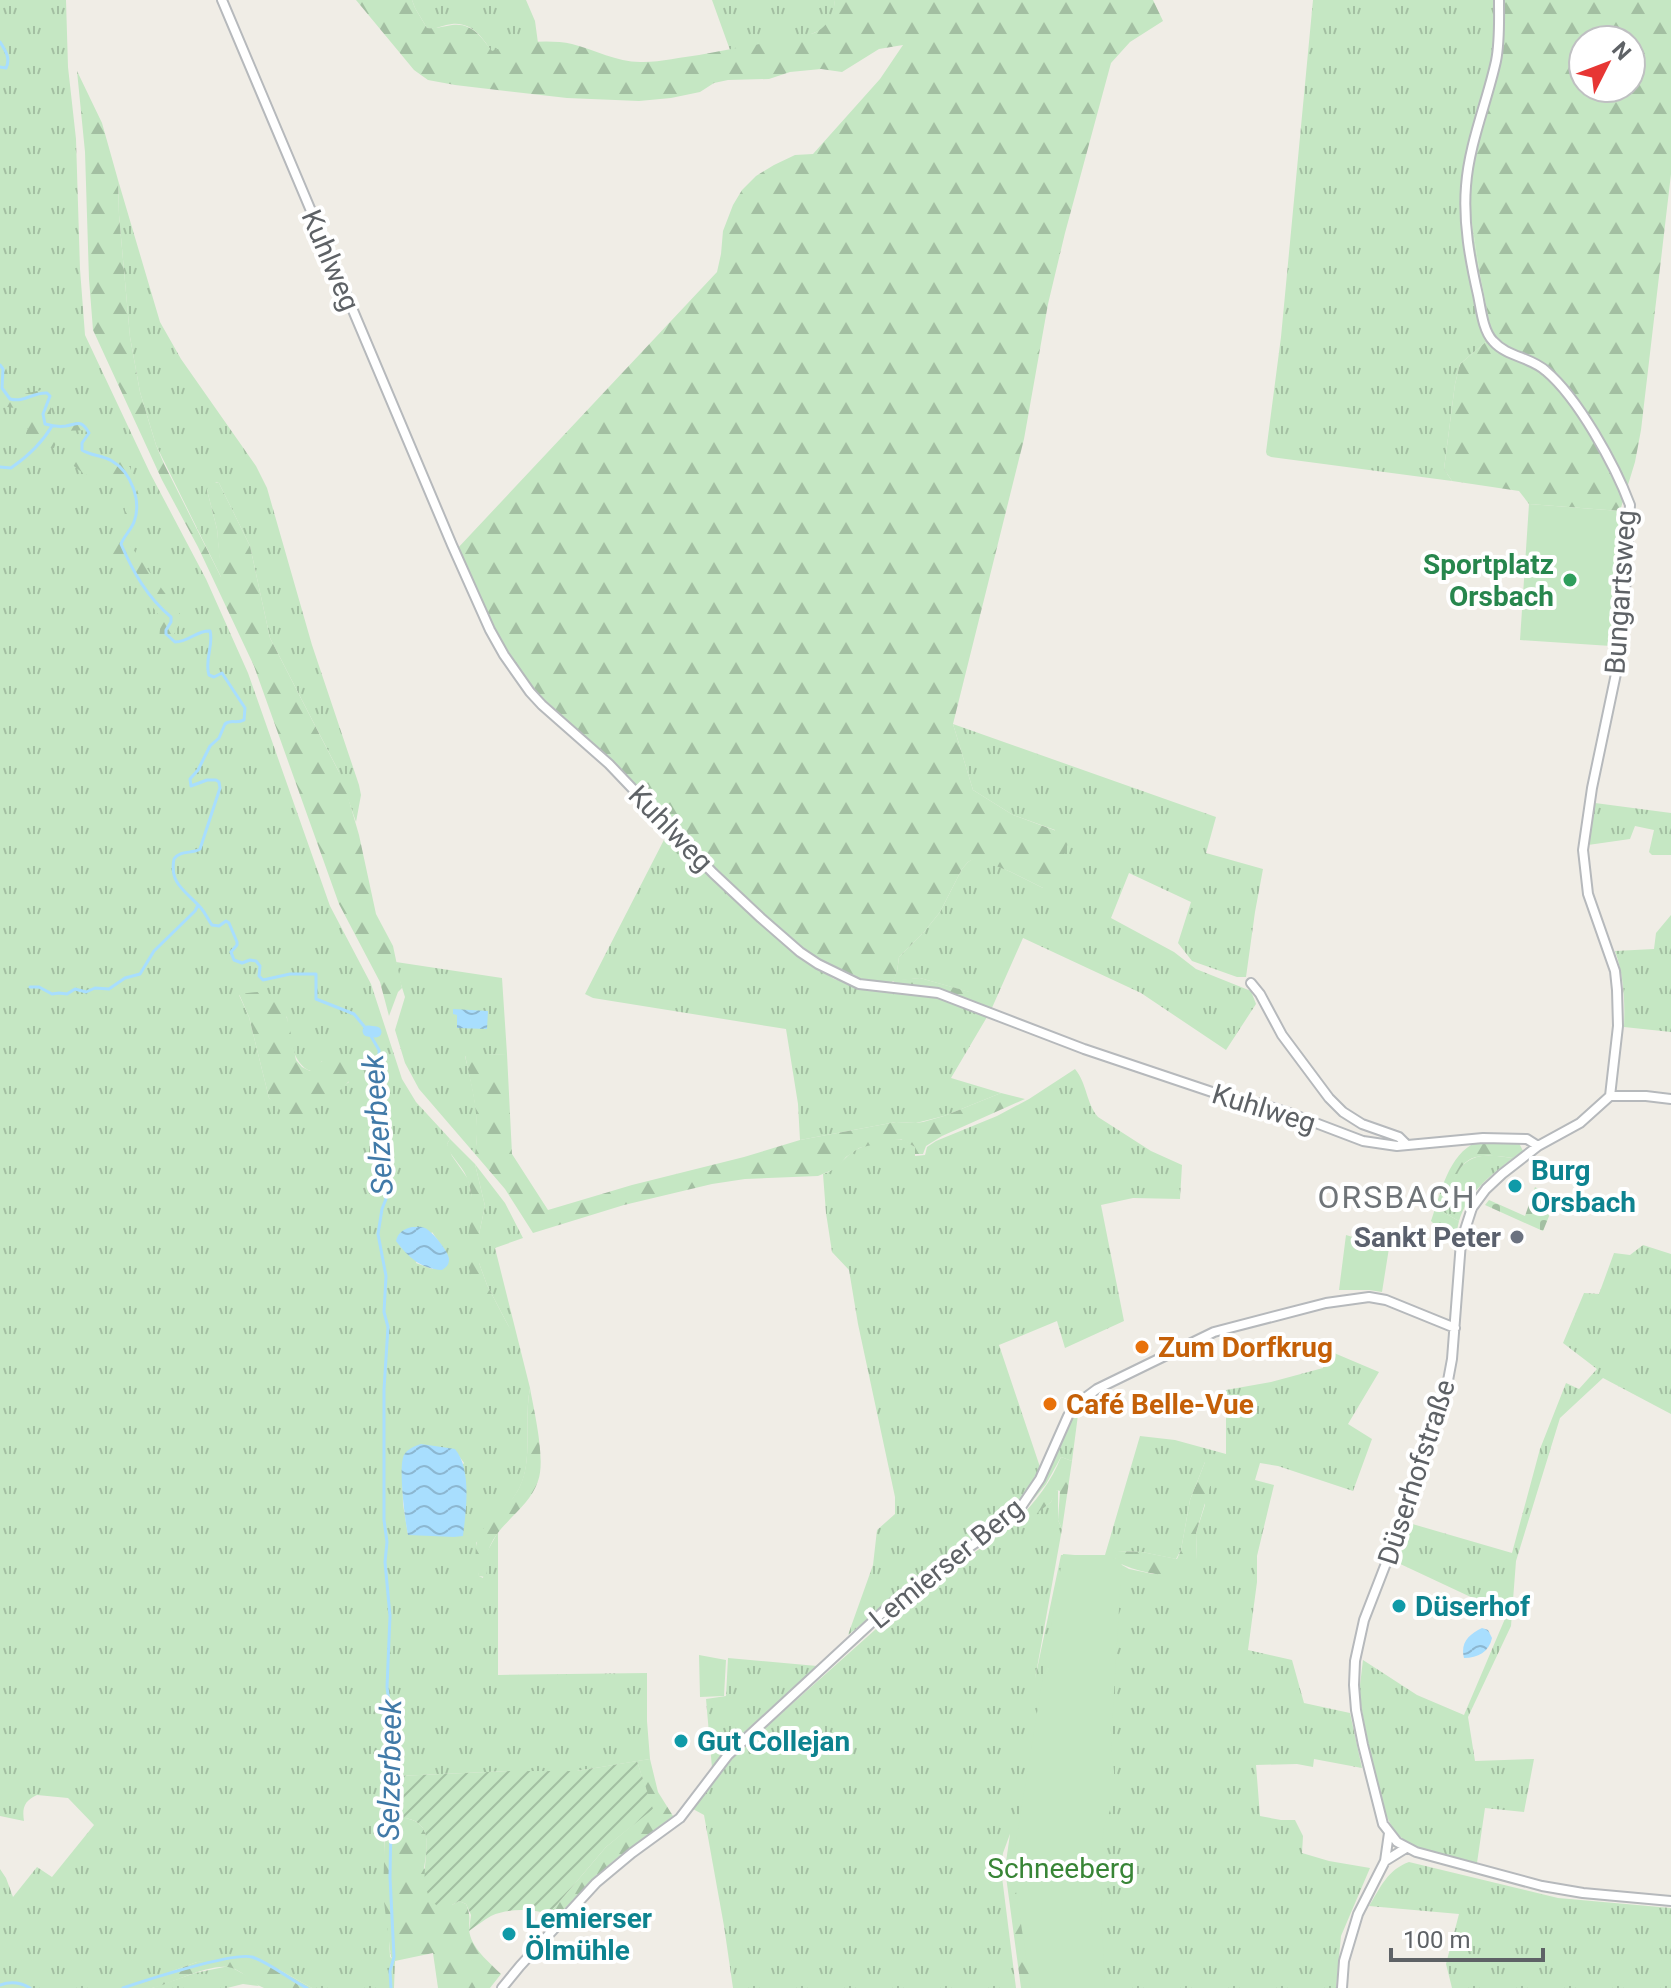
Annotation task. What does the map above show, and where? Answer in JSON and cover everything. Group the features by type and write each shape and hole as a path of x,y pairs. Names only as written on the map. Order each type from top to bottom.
{"street":[{"name":"Kuhlweg","path":"222,0 452,545 497,642 542,705 625,780 713,873 800,952 859,984 938,993 1037,1033 1212,1092 1292,1114 1363,1141 1385,1146 1483,1138 1527,1139 1538,1146"},
{"name":"Bungartsweg","path":"1499,0 1496,59 1466,184 1465,218 1485,325 1491,340 1505,351 1546,370 1564,390 1589,425 1624,488 1630,505 1622,645 1592,788 1583,850 1588,894 1615,971 1618,1026 1610,1096"},
{"path":"1251,983 1282,1035 1329,1098 1362,1124 1399,1137 1407,1145"},
{"path":"1610,1096 1671,1099"},
{"name":"Düserhofstraße","path":"1385,1861 1389,1833 1383,1824 1356,1710 1355,1661 1364,1620 1423,1468 1444,1402 1452,1359 1461,1242 1472,1208 1486,1189 1538,1146 1580,1123 1610,1096"},
{"name":"Lemierser Berg","path":"502,1988 596,1883 680,1818 728,1755 896,1600 1019,1510 1040,1479 1074,1406 1097,1389 1214,1332 1326,1303 1369,1297 1386,1300 1455,1328"},
{"path":"1389,1833 1397,1842 1416,1852 1542,1886 1671,1901"},
{"path":"1342,1988 1344,1961 1358,1914 1385,1861 1406,1848"}],"green space":[{"path":"0,0 66,0 85,335 150,473 206,579 248,673 330,906 371,984 402,1079 416,1102 450,1139 447,1144 452,1156 468,1179 472,1219 468,1261 510,1329 479,1263 479,1234 485,1206 475,1164 505,1203 523,1238 495,1248 530,1388 525,1471 513,1498 476,1543 479,1576 483,1578 488,1550 498,1532 498,1675 647,1673 650,1759 577,1771 397,1776 386,1781 382,1796 390,1957 395,1961 394,1988 312,1988 260,1959 197,1962 126,1988 0,1988 0,1869 13,1897 37,1867 52,1877 94,1825 68,1798 37,1795 25,1805 24,1821 0,1816","holes":["239,995 287,1017 293,1048 305,1068 311,1071 322,1061 349,1082 296,1120 269,1098 249,1017","432,1232 449,1260 432,1269 416,1263","454,1449 464,1463 408,1535 402,1465"]},
{"path":"356,0 412,0 427,28 468,27 479,34 492,51 521,44 552,42 643,62 699,55 814,33 829,20 835,0 1153,0 1163,21 1130,42 1111,63 1048,304 1024,439 953,724 973,790 1013,815 1070,836 1055,886 1050,888 1043,888 976,858 968,862 940,912 899,957 894,980 920,978 970,992 972,1003 893,981 888,985 857,981 802,951 718,871 624,772 532,688 494,629 456,550 717,272 723,231 742,190 756,176 774,165 795,155 813,154 880,79 903,45 879,49 842,72 821,69 790,72 769,79 728,80 714,83 700,92 671,98 639,101 567,98 428,80 414,70"},
{"path":"412,0 526,0 535,21 538,43 492,52 480,36 465,25 427,28"},
{"path":"712,0 835,0 830,19 816,32 730,50"},
{"path":"1313,0 1498,0 1487,95 1467,191 1480,275 1494,335 1460,364 1444,469 1452,481 1271,457 1266,452 1281,337"},
{"path":"1498,0 1671,0 1671,174 1641,430 1620,511 1529,504 1519,491 1452,481 1444,469 1460,364 1494,335 1480,275 1467,191 1487,95"},
{"path":"77,71 102,123 118,180 130,337 140,392 156,445 221,577 217,529 207,490 214,482 219,483 250,546 270,638 343,780 376,914 393,946 402,988 389,1016 380,982 339,904 254,666 198,547 162,480 93,330 85,152"},
{"path":"118,180 160,322 181,359 256,466 267,488 312,645 359,785 361,795 356,822 338,770 270,638 250,546 219,483 207,490 217,529 222,579 156,445 140,392 130,337"},
{"path":"0,360 4,361 14,396 51,388 51,418 92,421 92,430 60,431 54,448 22,447 31,417 22,409 0,406 6,385 0,380"},
{"path":"76,456 101,460 112,456 130,467 144,512 133,537 124,531 125,509 115,479 84,474 70,463"},
{"name":"Sportplatz Orsbach","path":"1529,504 1620,511 1611,646 1520,640"},
{"path":"112,534 130,545 183,618 169,643 159,640 161,618 110,552"},
{"path":"953,724 1216,817 1206,853 1263,869 1246,977 1237,977 1192,961 1178,943 1191,902 1129,873 1111,918 1174,952 1196,969 1251,991 1256,1004 1226,1050 1141,993 1023,938 991,1010 972,1003 969,992 920,978 893,981 899,957 940,912 962,869 976,857 1043,888 1055,885 1055,830 1013,815 973,790"},
{"path":"1595,803 1671,813 1671,855 1652,855 1649,852 1654,830 1635,826 1630,839 1588,845"},
{"path":"669,830 802,958 834,979 865,988 943,999 987,1017 951,1078 1001,1093 944,1116 916,1123 896,1122 800,1140 798,1104 786,1029 593,998 585,994"},
{"path":"1671,915 1671,1032 1624,1027 1623,988 1615,951 1654,949 1656,933"},
{"path":"396,962 502,978 507,1054 465,1056 477,1117 475,1154 419,1089 405,1063 395,1030 405,997"},
{"path":"257,992 272,995 280,1001 296,1060 302,1067 310,1071 323,1061 338,1057 350,1058 356,1065 351,1078 341,1090 297,1120 290,1121 269,1098 249,1017 239,994"},
{"path":"507,1054 512,1154 548,1210 800,1140 896,1122 923,1122 1001,1093 1025,1099 942,1136 926,1146 923,1154 915,1154 915,1147 901,1139 888,1141 859,1148 837,1168 818,1176 745,1179 712,1184 624,1205 533,1233 505,1189 475,1154 476,1116 465,1055"},
{"path":"1075,1069 1098,1117 1151,1151 1182,1165 1180,1199 1133,1198 1101,1205 1124,1321 1065,1348 1057,1321 999,1345 1040,1467 1023,1498 997,1524 848,1635 873,1565 877,1530 895,1514 895,1497 849,1270 832,1252 823,1174 858,1149 886,1141 904,1140 915,1147 915,1156 925,1155 927,1147 936,1141 997,1116"},
{"path":"450,1139 475,1164 485,1206 479,1234 479,1263 512,1338 488,1308 471,1274 467,1250 471,1190 467,1177 448,1149"},
{"path":"1477,1142 1519,1143 1523,1151 1513,1158 1482,1156 1465,1162 1443,1212 1459,1221 1457,1230 1433,1223 1438,1199 1452,1165 1459,1155"},
{"path":"1473,1158 1513,1158 1474,1193 1459,1221 1443,1212 1444,1206 1461,1168"},
{"path":"1535,1187 1556,1199 1543,1231 1485,1205 1489,1200 1525,1216"},
{"path":"1346,1235 1389,1248 1382,1292 1339,1290"},
{"path":"1643,1245 1671,1254 1671,1414 1603,1378 1560,1418 1516,1561 1511,1626 1468,1717 1475,1761 1534,1759 1524,1812 1485,1808 1477,1863 1417,1847 1394,1831 1377,1788 1359,1693 1363,1660 1417,1695 1464,1715 1507,1614 1396,1562 1409,1523 1512,1553 1540,1449 1566,1383 1579,1389 1597,1369 1563,1343 1584,1293 1599,1294 1614,1253 1630,1255"},
{"path":"1327,1350 1379,1372 1348,1424 1372,1439 1353,1491 1260,1463 1255,1480 1274,1485 1257,1556 1257,1582 1248,1650 1292,1660 1304,1703 1350,1713 1362,1768 1314,1759 1313,1767 1297,1764 1256,1765 1260,1816 1295,1820 1303,1836 1302,1853 1370,1868 1341,1936 1336,1988 1034,1988 1010,1834 1001,1869 1016,1988 733,1988 704,1815 693,1809 736,1754 904,1604 1008,1528 1051,1502 1058,1490 1058,1520 1062,1529 1035,1679 1061,1555 1105,1555 1140,1436 1175,1440 1226,1454 1226,1390 1323,1368","holes":["1205,1462 1205,1505 1196,1533 1197,1559 1153,1574 1129,1569 1115,1561 1118,1551 1176,1559 1181,1550 1190,1500"]},
{"path":"530,1388 540,1448 538,1481 529,1499 495,1537 489,1550 486,1577 479,1576 477,1542 489,1522 515,1495 525,1470"},
{"path":"1079,1407 1072,1461 1061,1457 1046,1484 1025,1510 1057,1454 1069,1421"},
{"path":"1061,1457 1072,1461 1062,1529 1058,1520 1060,1491 1057,1490 1051,1502 1036,1514 1008,1528 1039,1496"},
{"path":"1211,1457 1212,1480 1196,1533 1197,1560 1184,1577 1140,1571 1115,1561 1117,1551 1177,1559 1190,1500 1205,1462"},
{"name":"Schneeberg","path":"1063,1554 1122,1559 1111,1742 1114,1798 1102,1843 1113,1872 1101,1900 1105,1988 1031,1988 1012,1866"},
{"path":"699,1655 726,1660 724,1696 700,1697"},
{"path":"728,1658 817,1666 729,1746 712,1768 706,1699 726,1696"},
{"path":"650,1759 658,1792 673,1816 612,1862 555,1918 549,1914 606,1847 652,1809 637,1761"},
{"path":"637,1761 653,1809 606,1847 549,1914 527,1910 505,1912 491,1916 469,1931 471,1915 466,1904 459,1901 439,1907 429,1896 425,1882 426,1839 423,1828 413,1820 394,1817 397,1776 577,1771"},
{"path":"397,1776 394,1817 415,1821 421,1826 427,1848 424,1868 452,1905 459,1901 466,1904 473,1943 501,1974 490,1988 438,1988 433,1953 395,1961 391,1957 383,1894 385,1831 382,1796 386,1781"},
{"path":"1014,1831 1023,1837 1034,1988 1021,1988 1005,1869 1010,1834"},
{"path":"1409,1862 1558,1898 1671,1908 1671,1988 1452,1988 1446,1964 1459,1914 1369,1906 1390,1874"},
{"path":"242,1955 260,1959 312,1988 264,1988 236,1970 224,1967 203,1970 152,1988 126,1988 197,1962"},
{"path":"229,1966 259,1986 152,1988 195,1973"}],"water":[{"path":"453,1009 488,1011 487,1029 457,1028 457,1015 453,1014"},
{"path":"412,1227 425,1228 436,1237 448,1256 446,1267 442,1270 421,1265 401,1247 396,1241 398,1235"},
{"path":"421,1444 455,1449 460,1457 466,1479 463,1536 408,1535 402,1461 407,1451"},
{"path":"1482,1628 1488,1630 1492,1638 1488,1647 1474,1657 1464,1658 1463,1648 1467,1640"}],"waterway":[{"name":"Selzerbeek","path":"0,42 8,61 6,68 0,67"},
{"name":"Selzerbeek","path":"0,365 3,369 2,388 10,399 20,400 47,393 50,396 43,414 45,424 81,424 89,433 82,443 82,450 112,461 125,472 137,505 134,522 121,544 130,564 155,601 171,617 166,634 175,642 210,631 209,675 214,677 222,673 245,708 244,720 225,724 219,738 210,746 190,779 191,786 216,780 220,788 200,849 179,854 174,859 176,881 212,925 229,923 237,942 231,952 234,960 242,963 256,961 263,980 290,974 316,974 316,999 354,1014 379,1050 380,1165 386,1199 378,1234 386,1276 384,1312 388,1327 384,1389 384,1520 390,1616 387,1687 392,1726 391,1773 387,1790 391,1821 394,1957 390,1971 391,1988"},
{"path":"0,467 11,468 23,459 52,426"},
{"path":"30,987 39,987 52,994 67,994 75,989 86,992 95,988 109,989 125,978 140,974 154,951 198,905"},
{"name":"Selzerbeek","path":"368,1031 376,1032"},
{"path":"123,1988 189,1968 242,1957 259,1960 307,1988"},
{"path":"0,1985 15,1983 30,1988"}],"place":[{"name":"Sportplatz Orsbach","path":"1570,580"},
{"name":"Burg Orsbach","path":"1515,1186"},
{"name":"Sankt Peter","path":"1517,1237"},
{"name":"Zum Dorfkrug","path":"1142,1347"},
{"name":"Café Belle-Vue","path":"1050,1404"},
{"name":"Düserhof","path":"1399,1606"},
{"name":"Gut Collejan","path":"681,1741"},
{"name":"Lemierser Ölmühle","path":"509,1934"}],"district":[{"name":"ORSBACH","path":"1397,1197"}]}
